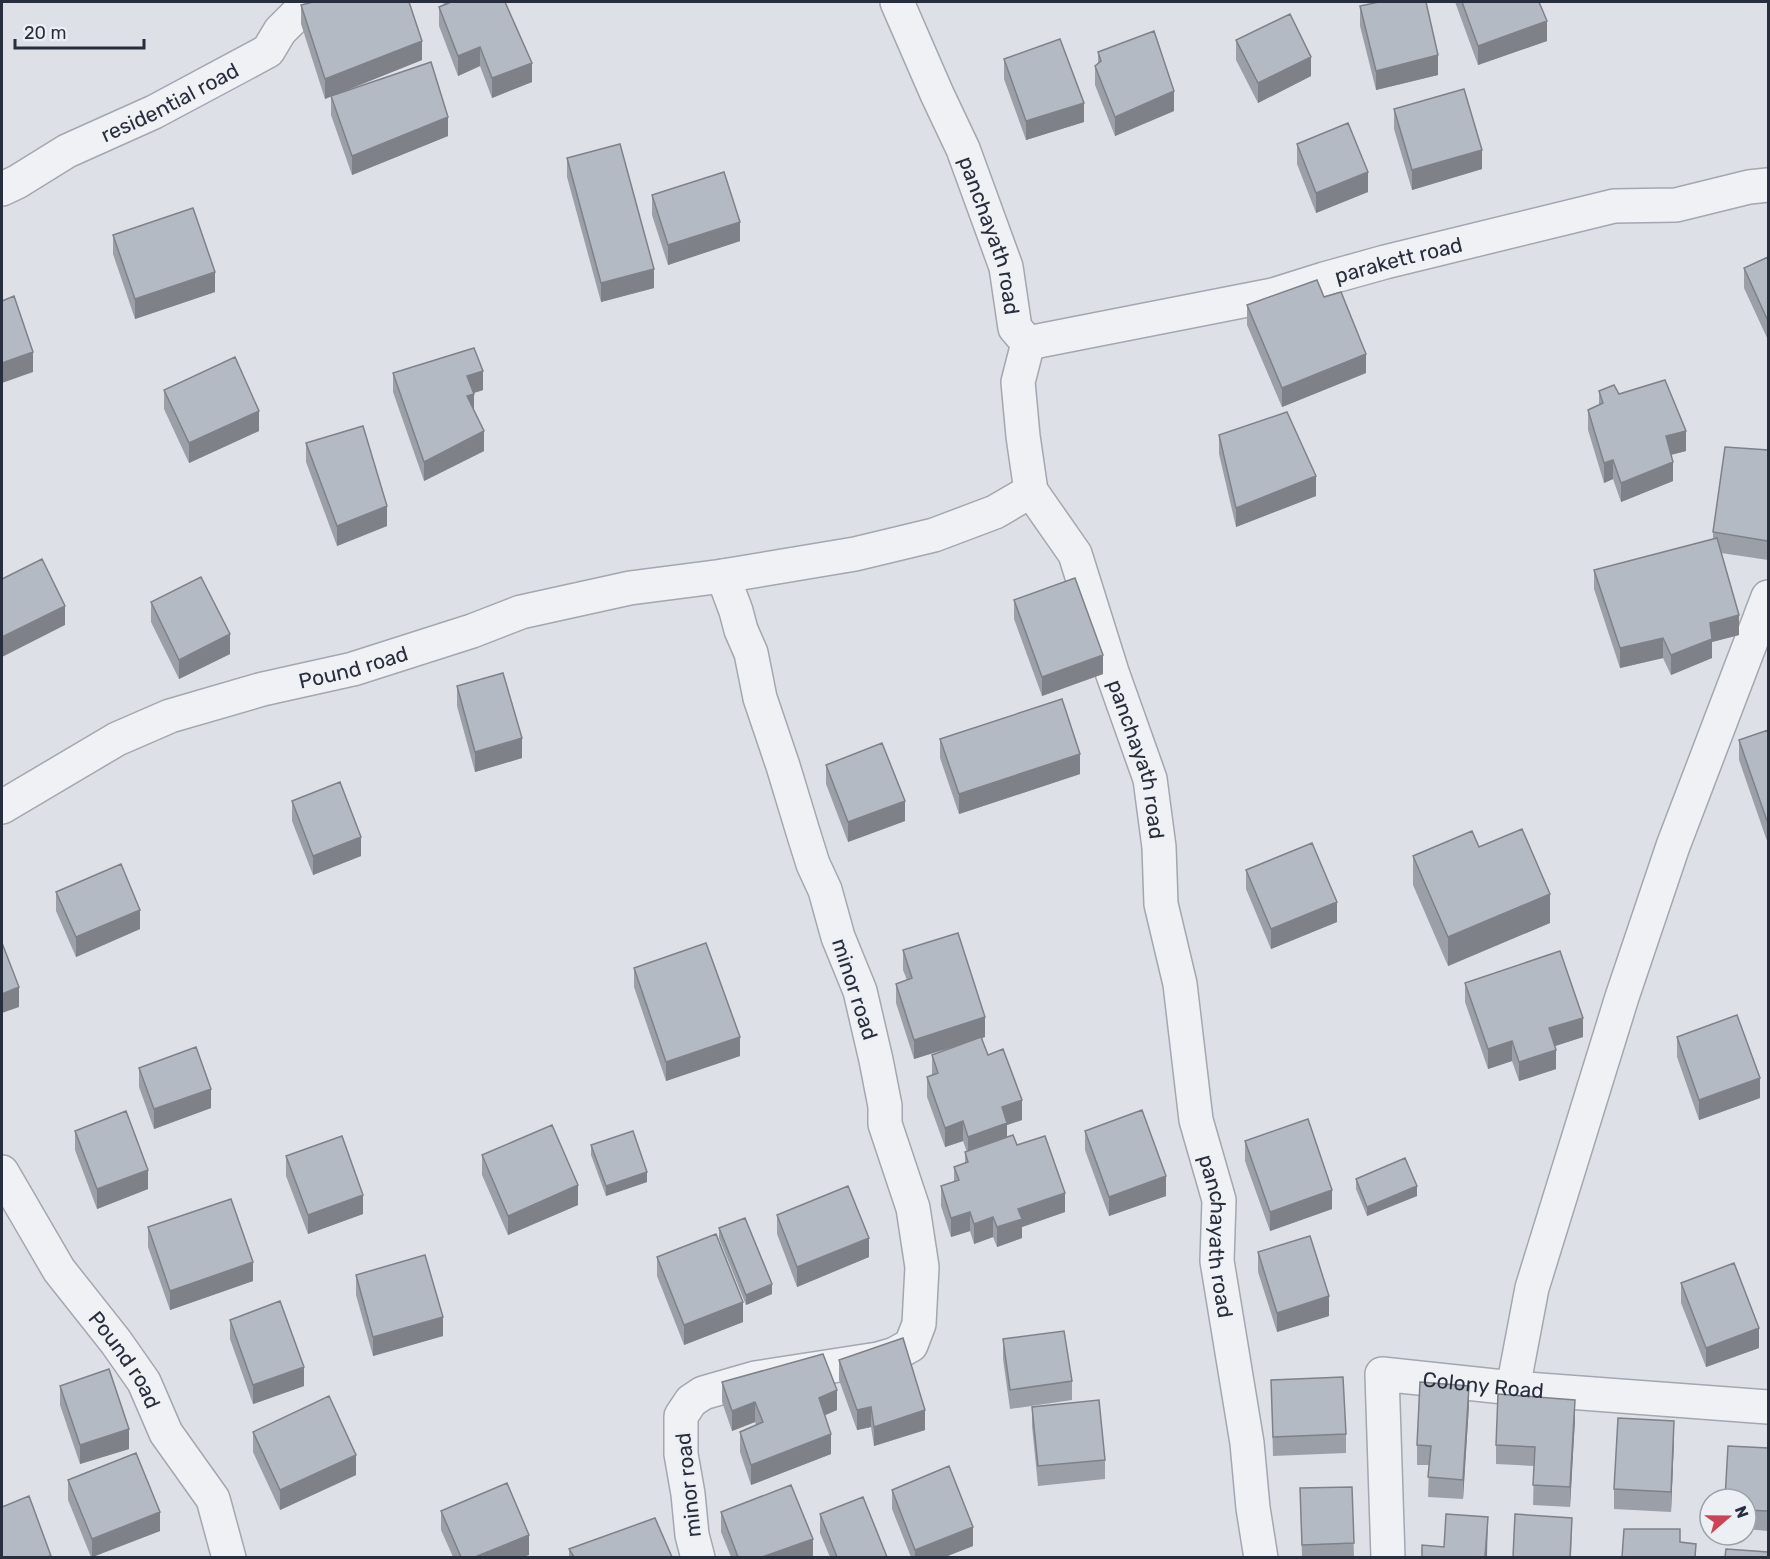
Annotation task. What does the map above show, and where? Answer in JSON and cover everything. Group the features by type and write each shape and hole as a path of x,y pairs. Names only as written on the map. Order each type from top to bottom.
{"street":[{"name":"residential road","path":"2,189 67,151 154,112 268,51 280,31 297,14 324,2"},
{"name":"panchayath road","path":"897,2 963,149 1006,267 1015,328 1028,344 1018,382 1031,490 1075,554 1112,672 1150,779 1159,847 1161,904 1180,984 1196,1120 1219,1200 1217,1261 1247,1443 1253,1508 1261,1557"},
{"name":"parakett road","path":"1028,344 1273,295 1385,262 1614,206 1676,205 1768,185"},
{"path":"723,576 855,554 934,535 995,512 1031,490"},
{"name":"Pound road","path":"2,807 117,739 170,716 263,689 353,669 472,631 521,612 630,588 723,576"},
{"name":"minor road","path":"698,1557 692,1535 681,1454 681,1416 691,1401 703,1393 755,1378 878,1359 895,1354 911,1345 919,1324 922,1266 913,1209 885,1124 885,1106 860,991 838,937 825,890 802,832 783,765 760,698 751,653 723,576"},
{"path":"1513,1388 1532,1288 1622,997 1673,846 1768,597"},
{"name":"Pound road","path":"2,1172 59,1270 116,1342 144,1382 166,1433 213,1499 229,1557"},
{"name":"Colony Road","path":"1388,1557 1382,1374 1513,1388 1768,1407"}],"building":[{"path":"313,2 409,2 422,41 325,79 301,5"},
{"path":"449,2 505,2 532,63 492,78 480,47 458,56 439,7"},
{"path":"1379,2 1426,2 1438,55 1376,71 1360,6"},
{"path":"1462,2 1539,2 1547,21 1478,46"},
{"path":"1290,14 1311,57 1258,83 1236,40"},
{"path":"1154,31 1174,91 1115,117 1095,66 1101,61 1098,52"},
{"path":"1060,39 1084,103 1026,121 1004,59"},
{"path":"431,62 448,117 352,156 331,96"},
{"path":"1464,89 1482,150 1412,170 1394,109"},
{"path":"1348,123 1368,172 1316,193 1297,144"},
{"path":"620,144 654,269 601,283 567,158"},
{"path":"724,172 740,222 668,245 652,195"},
{"path":"193,208 215,272 135,299 113,235"},
{"path":"1768,257 1768,321 1744,268"},
{"path":"1317,280 1324,297 1341,292 1366,354 1282,388 1247,305"},
{"path":"14,296 33,352 2,363 2,301"},
{"path":"474,348 483,371 467,376 474,394 467,396 484,431 424,462 393,373"},
{"path":"235,357 259,411 189,443 164,390"},
{"path":"1665,380 1686,431 1666,436 1673,462 1621,483 1613,460 1604,463 1588,410 1603,403 1599,391 1614,385 1619,394"},
{"path":"1287,412 1316,476 1236,508 1219,435"},
{"path":"363,426 387,506 337,526 306,443"},
{"path":"1725,447 1768,450 1768,541 1713,532"},
{"path":"1717,538 1739,615 1710,623 1712,639 1671,655 1663,638 1620,648 1594,570"},
{"path":"42,559 65,606 2,637 2,579"},
{"path":"201,577 230,634 179,660 151,602"},
{"path":"1075,578 1103,655 1042,677 1014,600"},
{"path":"503,673 522,738 475,752 457,686"},
{"path":"1062,699 1080,754 959,794 940,739"},
{"path":"1768,730 1768,821 1767,821 1739,740"},
{"path":"882,743 905,801 848,822 826,765"},
{"path":"340,782 361,837 313,856 292,801"},
{"path":"1522,829 1550,894 1448,937 1413,856 1472,831 1479,847"},
{"path":"1312,843 1337,902 1271,929 1246,870"},
{"path":"121,864 140,910 76,937 56,892"},
{"path":"958,933 985,1017 914,1040 896,984 912,978 903,950"},
{"path":"2,943 19,987 2,994"},
{"path":"706,943 740,1037 666,1062 634,968"},
{"path":"1560,951 1583,1018 1549,1028 1556,1050 1519,1062 1512,1041 1488,1049 1465,983"},
{"path":"1737,1015 1760,1078 1699,1100 1677,1037"},
{"path":"981,1037 988,1055 1003,1049 1022,1100 1002,1107 1007,1123 968,1137 963,1121 945,1128 927,1077 938,1073 932,1055"},
{"path":"196,1047 211,1089 154,1109 139,1068"},
{"path":"1142,1110 1166,1176 1109,1197 1085,1131"},
{"path":"126,1111 148,1170 97,1189 75,1131"},
{"path":"1308,1119 1332,1190 1270,1212 1245,1141"},
{"path":"552,1125 578,1185 508,1216 482,1155"},
{"path":"633,1131 647,1172 606,1186 591,1145"},
{"path":"1013,1135 1017,1145 1045,1136 1065,1193 1018,1209 1022,1219 997,1227 993,1217 974,1224 970,1212 951,1218 941,1186 959,1180 954,1167 968,1162 965,1152"},
{"path":"342,1136 363,1195 308,1215 286,1156"},
{"path":"1405,1158 1417,1186 1367,1207 1356,1179"},
{"path":"848,1186 869,1238 797,1267 777,1215"},
{"path":"231,1199 253,1262 170,1291 148,1227"},
{"path":"745,1218 772,1284 746,1295 719,1228"},
{"path":"716,1234 743,1302 684,1325 657,1257"},
{"path":"1310,1236 1329,1296 1277,1313 1258,1252"},
{"path":"425,1255 443,1317 373,1337 356,1275"},
{"path":"1734,1263 1759,1328 1706,1348 1681,1283"},
{"path":"280,1301 304,1367 253,1385 230,1320"},
{"path":"1064,1331 1072,1381 1010,1390 1003,1339"},
{"path":"903,1338 925,1410 874,1427 871,1407 857,1410 839,1360"},
{"path":"823,1354 837,1390 819,1398 831,1434 751,1465 740,1432 763,1422 755,1402 732,1411 722,1382"},
{"path":"109,1369 129,1429 80,1445 60,1386"},
{"path":"1343,1377 1346,1434 1273,1437 1271,1380"},
{"path":"1420,1382 1469,1386 1463,1480 1428,1477 1431,1446 1417,1445"},
{"path":"1498,1394 1575,1400 1570,1487 1533,1485 1535,1447 1496,1445"},
{"path":"329,1396 356,1455 280,1490 253,1432"},
{"path":"1099,1400 1105,1460 1038,1466 1032,1407"},
{"path":"1618,1418 1674,1421 1671,1492 1614,1489"},
{"path":"1728,1446 1768,1448 1768,1511 1758,1511 1758,1487 1726,1487"},
{"path":"136,1453 160,1512 92,1539 68,1480"},
{"path":"949,1466 973,1527 915,1550 892,1490"},
{"path":"507,1483 529,1535 475,1557 461,1557 441,1511"},
{"path":"791,1485 813,1539 762,1557 738,1557 721,1512"},
{"path":"1352,1487 1354,1543 1302,1545 1300,1488"},
{"path":"29,1496 51,1556 2,1557 2,1507"},
{"path":"863,1497 887,1557 837,1557 820,1514"},
{"path":"1446,1514 1488,1517 1485,1557 1422,1557 1422,1545 1444,1547"},
{"path":"1515,1514 1572,1518 1570,1557 1513,1557"},
{"path":"655,1518 672,1557 574,1557 569,1549"},
{"path":"1624,1529 1680,1529 1680,1542 1696,1544 1695,1557 1622,1557"},
{"path":"1726,1549 1768,1552 1768,1557 1725,1557"}]}
